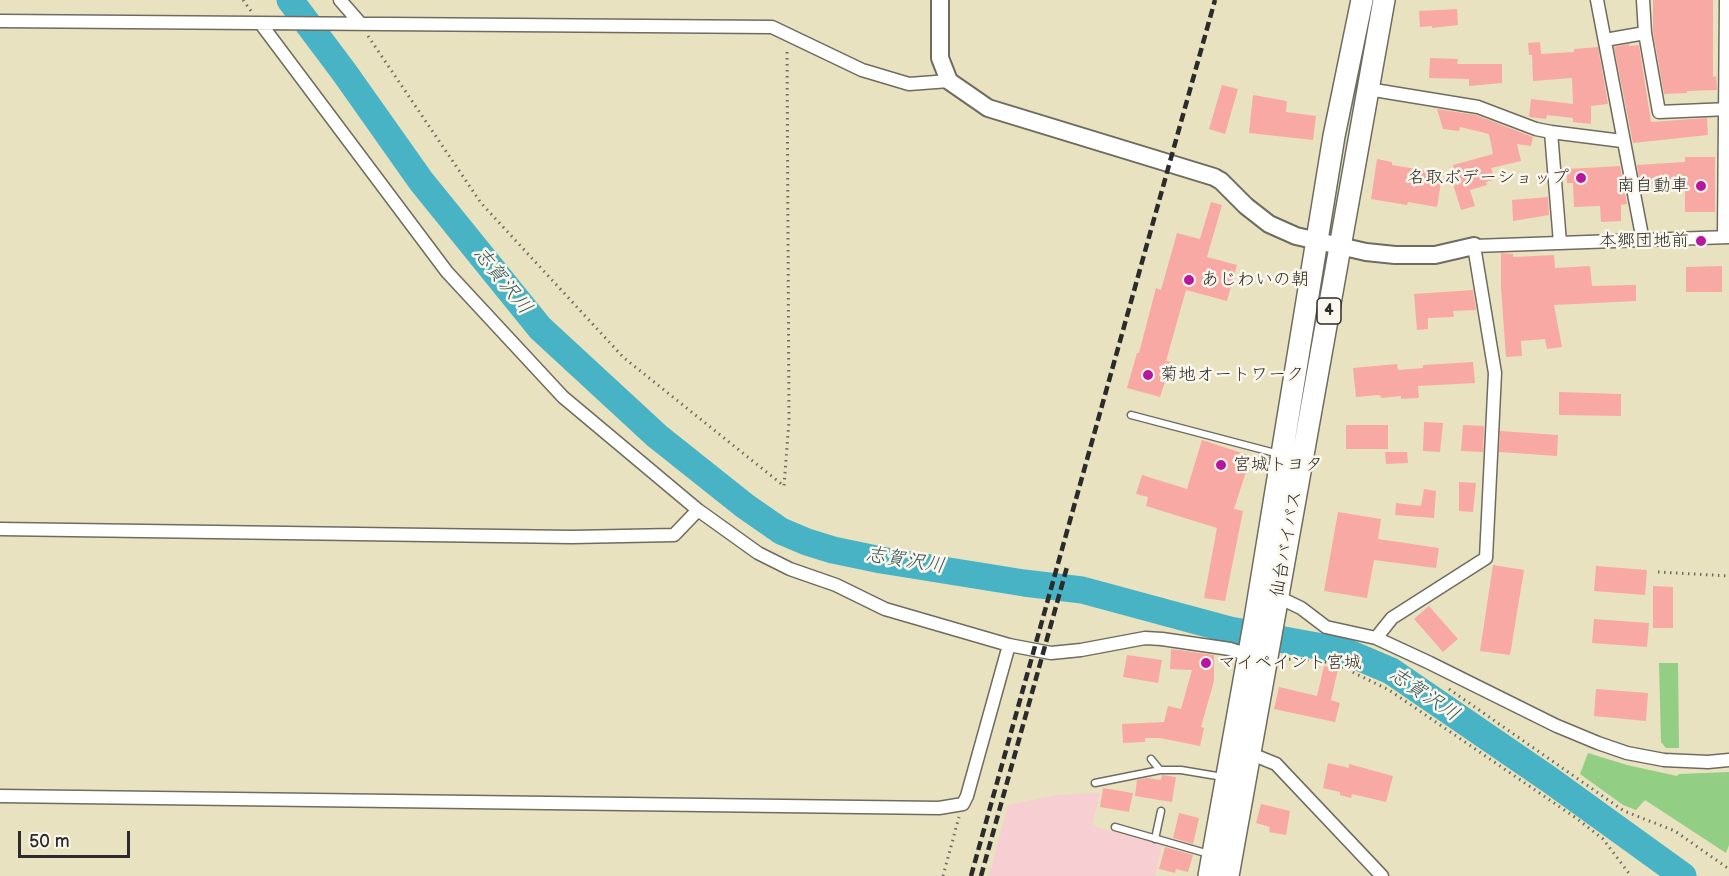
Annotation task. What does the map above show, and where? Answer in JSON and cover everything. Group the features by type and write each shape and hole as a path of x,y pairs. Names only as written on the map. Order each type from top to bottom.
{"highway":[{"name":"仙台バイパス","path":"1211,866 1227,778 1264,621 1282,455 1334,136 1362,0"},
{"name":"仙台バイパス","path":"1264,621 1278,597 1384,0"},
{"name":"仙台バイパス","path":"1228,876 1249,753 1258,654"}],"street":[{"path":"340,0 355,23"},
{"path":"940,0 940,58 949,81 988,108 1214,177 1269,224 1296,236 1366,252 1405,255 1435,255 1474,246 1727,237 1726,0"},
{"path":"1597,0 1642,241"},
{"path":"1643,0 1645,33 1659,112 1728,109"},
{"path":"0,21 771,27 862,70 909,84 949,81"},
{"path":"265,24 447,272 563,397 698,510 758,553 790,569 836,585 885,609 1009,645 1051,653 1145,638 1204,644 1258,654"},
{"path":"1605,40 1645,33"},
{"path":"1368,89 1478,107 1536,129 1622,141"},
{"path":"1551,132 1560,243"},
{"path":"1376,638 1392,618 1486,558 1495,373 1474,246"},
{"path":"0,529 572,537 674,535 698,510"},
{"path":"1278,597 1300,608 1326,627 1376,638 1557,726 1598,743 1627,753 1664,760 1708,762 1729,760"},
{"path":"0,796 939,808 963,804 967,796 1009,645"},
{"path":"1249,753 1276,764 1382,876"}],"lane":[{"path":"1131,415 1282,455"},
{"path":"1151,759 1160,770"},
{"path":"1095,783 1160,770 1181,770 1227,778"},
{"path":"1155,839 1161,811"},
{"path":"1115,827 1155,839 1211,866"}],"path":[{"path":"355,23 481,203 623,357 784,486 789,421 787,34"},
{"path":"1658,572 1729,576"},
{"path":"1258,654 1318,660 1334,664 1368,678 1389,690 1576,818 1603,839 1631,876"},
{"path":"1446,687 1624,811 1675,831 1729,869"},
{"path":"943,876 963,804"}],"shaded area":[{"path":"1100,793 1092,826 1162,845 1155,876 989,876 1008,805 1056,795"}],"green space":[{"path":"1659,663 1678,663 1679,748 1666,748 1661,742"},
{"path":"1588,753 1627,765 1677,776 1679,774 1729,772 1729,845 1726,853 1645,800 1636,810 1623,805 1580,774"}],"building":[{"path":"1653,0 1713,0 1713,77 1716,76 1717,90 1664,94 1653,32"},
{"path":"1457,9 1458,25 1420,27 1419,11"},
{"path":"1540,42 1541,54 1574,52 1574,49 1598,47 1608,104 1591,106 1591,124 1573,122 1573,118 1547,115 1546,119 1529,117 1531,99 1573,104 1572,78 1533,81 1532,55 1529,55 1528,43"},
{"path":"1629,44 1629,46 1639,45 1651,122 1707,118 1708,135 1633,143 1614,47"},
{"path":"1430,58 1458,59 1457,64 1502,64 1502,83 1469,86 1469,79 1429,78"},
{"path":"1222,85 1238,89 1225,134 1209,129"},
{"path":"1253,95 1287,101 1286,112 1316,116 1313,140 1249,133"},
{"path":"1437,109 1476,115 1533,137 1531,146 1517,144 1521,161 1491,168 1495,179 1486,182 1487,185 1470,190 1475,206 1461,210 1453,184 1459,185 1453,165 1493,154 1489,134 1460,127 1459,131 1443,129"},
{"path":"1685,157 1715,157 1715,212 1685,212 1685,181 1640,184 1637,165 1685,162"},
{"path":"1377,159 1392,162 1392,165 1428,171 1426,180 1441,182 1437,207 1371,199"},
{"path":"1620,166 1627,204 1621,205 1621,221 1601,222 1600,206 1574,207 1573,183 1567,183 1567,169"},
{"path":"1548,197 1549,215 1513,221 1512,200"},
{"path":"1211,202 1222,205 1207,257 1237,265 1227,301 1186,290 1166,361 1171,362 1160,397 1127,388 1156,288 1161,290 1177,233 1200,239"},
{"path":"1501,253 1513,254 1513,257 1554,255 1555,268 1590,266 1592,286 1636,285 1636,301 1554,305 1562,347 1547,349 1545,339 1521,341 1522,356 1506,357"},
{"path":"1722,266 1722,292 1686,292 1686,267"},
{"path":"1473,290 1476,310 1453,311 1454,317 1428,318 1428,329 1417,330 1414,294"},
{"path":"1473,362 1475,383 1418,386 1419,398 1401,399 1401,396 1381,398 1380,395 1356,397 1353,368 1397,364 1398,370 1423,368 1423,365"},
{"path":"1559,392 1621,394 1621,416 1559,415"},
{"path":"1424,422 1443,423 1440,452 1423,451"},
{"path":"1346,425 1388,425 1388,449 1346,449"},
{"path":"1463,425 1484,426 1483,452 1461,451"},
{"path":"1500,431 1558,435 1557,456 1499,452"},
{"path":"1202,440 1251,456 1234,509 1243,511 1225,601 1204,598 1217,528 1146,506 1148,497 1136,494 1142,475 1187,489"},
{"path":"1385,452 1407,452 1408,463 1386,464"},
{"path":"1459,482 1476,483 1473,512 1459,511"},
{"path":"1424,489 1436,491 1434,518 1395,515 1396,503 1421,506"},
{"path":"1338,512 1381,519 1378,539 1439,548 1436,568 1374,560 1367,598 1324,591"},
{"path":"1493,565 1524,570 1510,655 1480,651"},
{"path":"1596,566 1647,570 1645,595 1594,591"},
{"path":"1653,586 1673,587 1673,628 1653,628"},
{"path":"1429,606 1458,639 1443,652 1414,619"},
{"path":"1594,619 1649,623 1647,647 1592,643"},
{"path":"1171,649 1214,655 1214,681 1201,727 1204,728 1200,746 1160,738 1145,738 1145,742 1123,743 1122,724 1164,722 1168,706 1181,709 1192,670 1170,669"},
{"path":"1127,655 1162,660 1158,683 1123,677"},
{"path":"1324,666 1338,669 1331,700 1340,703 1335,722 1274,709 1279,687 1317,696"},
{"path":"1596,689 1648,693 1646,721 1594,716"},
{"path":"1328,763 1349,768 1349,764 1393,776 1386,802 1352,794 1351,798 1340,795 1340,792 1323,788"},
{"path":"1162,775 1176,777 1172,802 1135,796 1137,780 1147,778 1161,780"},
{"path":"1103,788 1133,793 1129,812 1100,807"},
{"path":"1261,804 1290,811 1286,835 1269,832 1270,827 1256,823"},
{"path":"1179,813 1199,818 1193,844 1173,838"},
{"path":"1165,847 1193,855 1188,872 1176,869 1175,873 1159,869"}],"waterway":[{"name":"志賀沢川","path":"290,0 421,181 540,328 657,436 745,506 781,531 833,550 1024,583 1082,590 1230,630 1344,651 1391,671 1550,780 1683,876"}],"railway":[{"path":"971,876 1215,0"},
{"path":"981,876 1067,567"}],"place":[{"name":"名取ボデーショップ","path":"1581,178"},
{"name":"南自動車","path":"1701,186"},
{"name":"本郷団地前","path":"1701,241"},
{"name":"あじわいの朝","path":"1189,280"},
{"name":"菊地オートワーク","path":"1148,375"},
{"name":"宮城トヨタ","path":"1221,465"},
{"name":"マイペイント宮城","path":"1206,663"}]}
